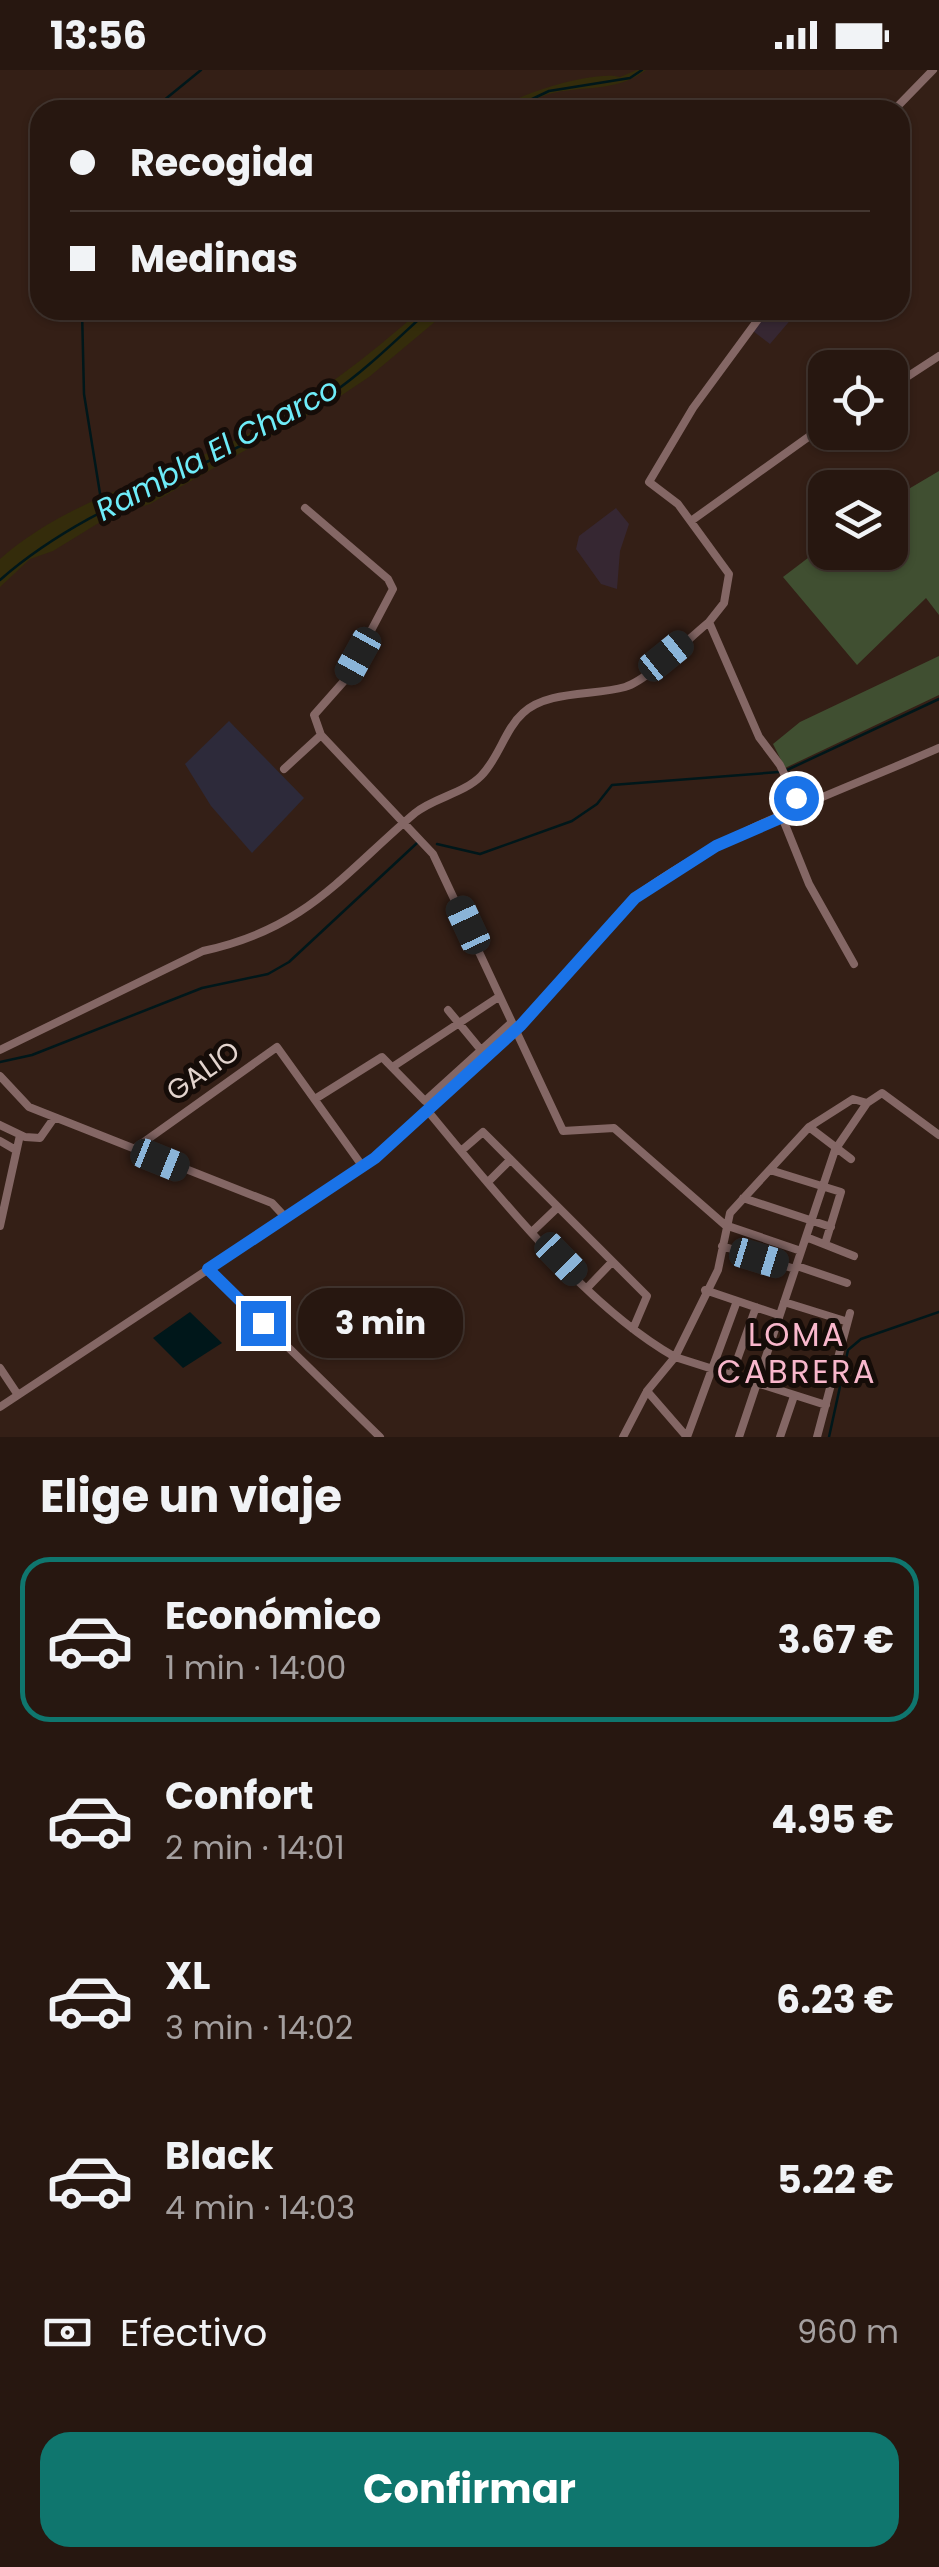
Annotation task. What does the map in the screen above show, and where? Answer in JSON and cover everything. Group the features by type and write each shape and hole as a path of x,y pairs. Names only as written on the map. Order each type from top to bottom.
{"street":[{"path":"904,100 932,70"},
{"path":"0,1050 204,951 240,944 326,898 381,839 418,810 471,785 499,752 521,714 538,704 628,686 709,622 724,604 730,578 691,521 649,478 758,320"},
{"path":"908,376 939,356"},
{"path":"691,521 808,437"},
{"path":"305,508 388,579 393,590 345,680 314,716 321,735 436,858 494,980 497,998 564,1131 614,1128 725,1225 801,1251"},
{"path":"709,622 760,737 775,756 801,809"},
{"path":"284,769 321,735"},
{"path":"426,1106 512,1028 635,898 716,846 939,748"},
{"path":"782,817 809,884 854,964"},
{"path":"394,1066 497,998"},
{"path":"448,1010 481,1050"},
{"path":"0,1407 364,1167 481,1050 512,1028"},
{"name":"GALIO","path":"134,1149 277,1048 364,1167"},
{"path":"315,1099 382,1057 394,1066 488,1182 588,1287 634,1329 675,1357 826,1405"},
{"path":"0,1076 29,1107 272,1203 286,1218"},
{"path":"739,1437 835,1150 867,1103 882,1093 939,1135"},
{"path":"623,1437 648,1391 675,1357 718,1270 725,1225 743,1198 810,1127 853,1099 867,1103"},
{"path":"0,1125 20,1135 40,1138 54,1118"},
{"path":"810,1127 850,1159"},
{"path":"461,1151 483,1132 649,1300 634,1329"},
{"path":"0,1226 20,1135"},
{"path":"0,1140 14,1149"},
{"path":"0,1156 12,1165"},
{"path":"488,1182 510,1160"},
{"path":"770,1170 842,1192 825,1244"},
{"path":"743,1198 831,1227"},
{"path":"534,1230 557,1208"},
{"path":"806,1238 854,1256"},
{"path":"722,1246 847,1282"},
{"path":"588,1287 612,1262"},
{"path":"208,1269 380,1437"},
{"path":"705,1290 779,1315"},
{"path":"648,1391 687,1437 736,1301"},
{"path":"784,1302 847,1317 817,1437"},
{"path":"732,1374 756,1306"},
{"path":"0,1368 18,1395"},
{"path":"780,1437 794,1396"}],"shaded area":[{"path":"761,320 790,320 770,344 753,331"},
{"path":"616,508 629,524 620,551 617,589 601,584 576,549 579,536"},
{"path":"229,721 304,798 252,853 211,806 185,764"}],"green space":[{"path":"939,471 939,615 926,598 857,665 783,577 808,558 808,570 908,570 908,489"},
{"path":"939,656 939,695 785,768 773,744 800,722"}],"sand":[{"path":"646,70 611,85 561,91 535,100 515,100 557,84"},
{"path":"409,320 437,320 336,399 150,504 110,516 53,551 30,559 0,587 0,559 50,523 219,448 275,419 349,369"}],"water":[{"path":"190,1312 222,1343 183,1368 153,1338"}],"waterway":[{"path":"164,100 201,70"},
{"name":"Rambla El Charco","path":"530,100 549,91 630,78 642,70"},
{"path":"82,320 84,394 102,506"},
{"name":"Rambla El Charco","path":"0,580 38,550 120,502 290,420 357,375 418,320"},
{"path":"787,770 939,699"},
{"path":"437,844 480,854 572,821 597,804 612,785 779,772"},
{"path":"0,1062 32,1055 202,988 268,974 289,962 417,843"},
{"path":"829,1437 848,1350 861,1339 939,1312"}],"district":[{"name":"LOMA CABRERA","path":"797,1352"}],"route":[{"path":"263,1323 208,1269 375,1158 521,1025 635,898 716,846 801,809 796,798"}]}
